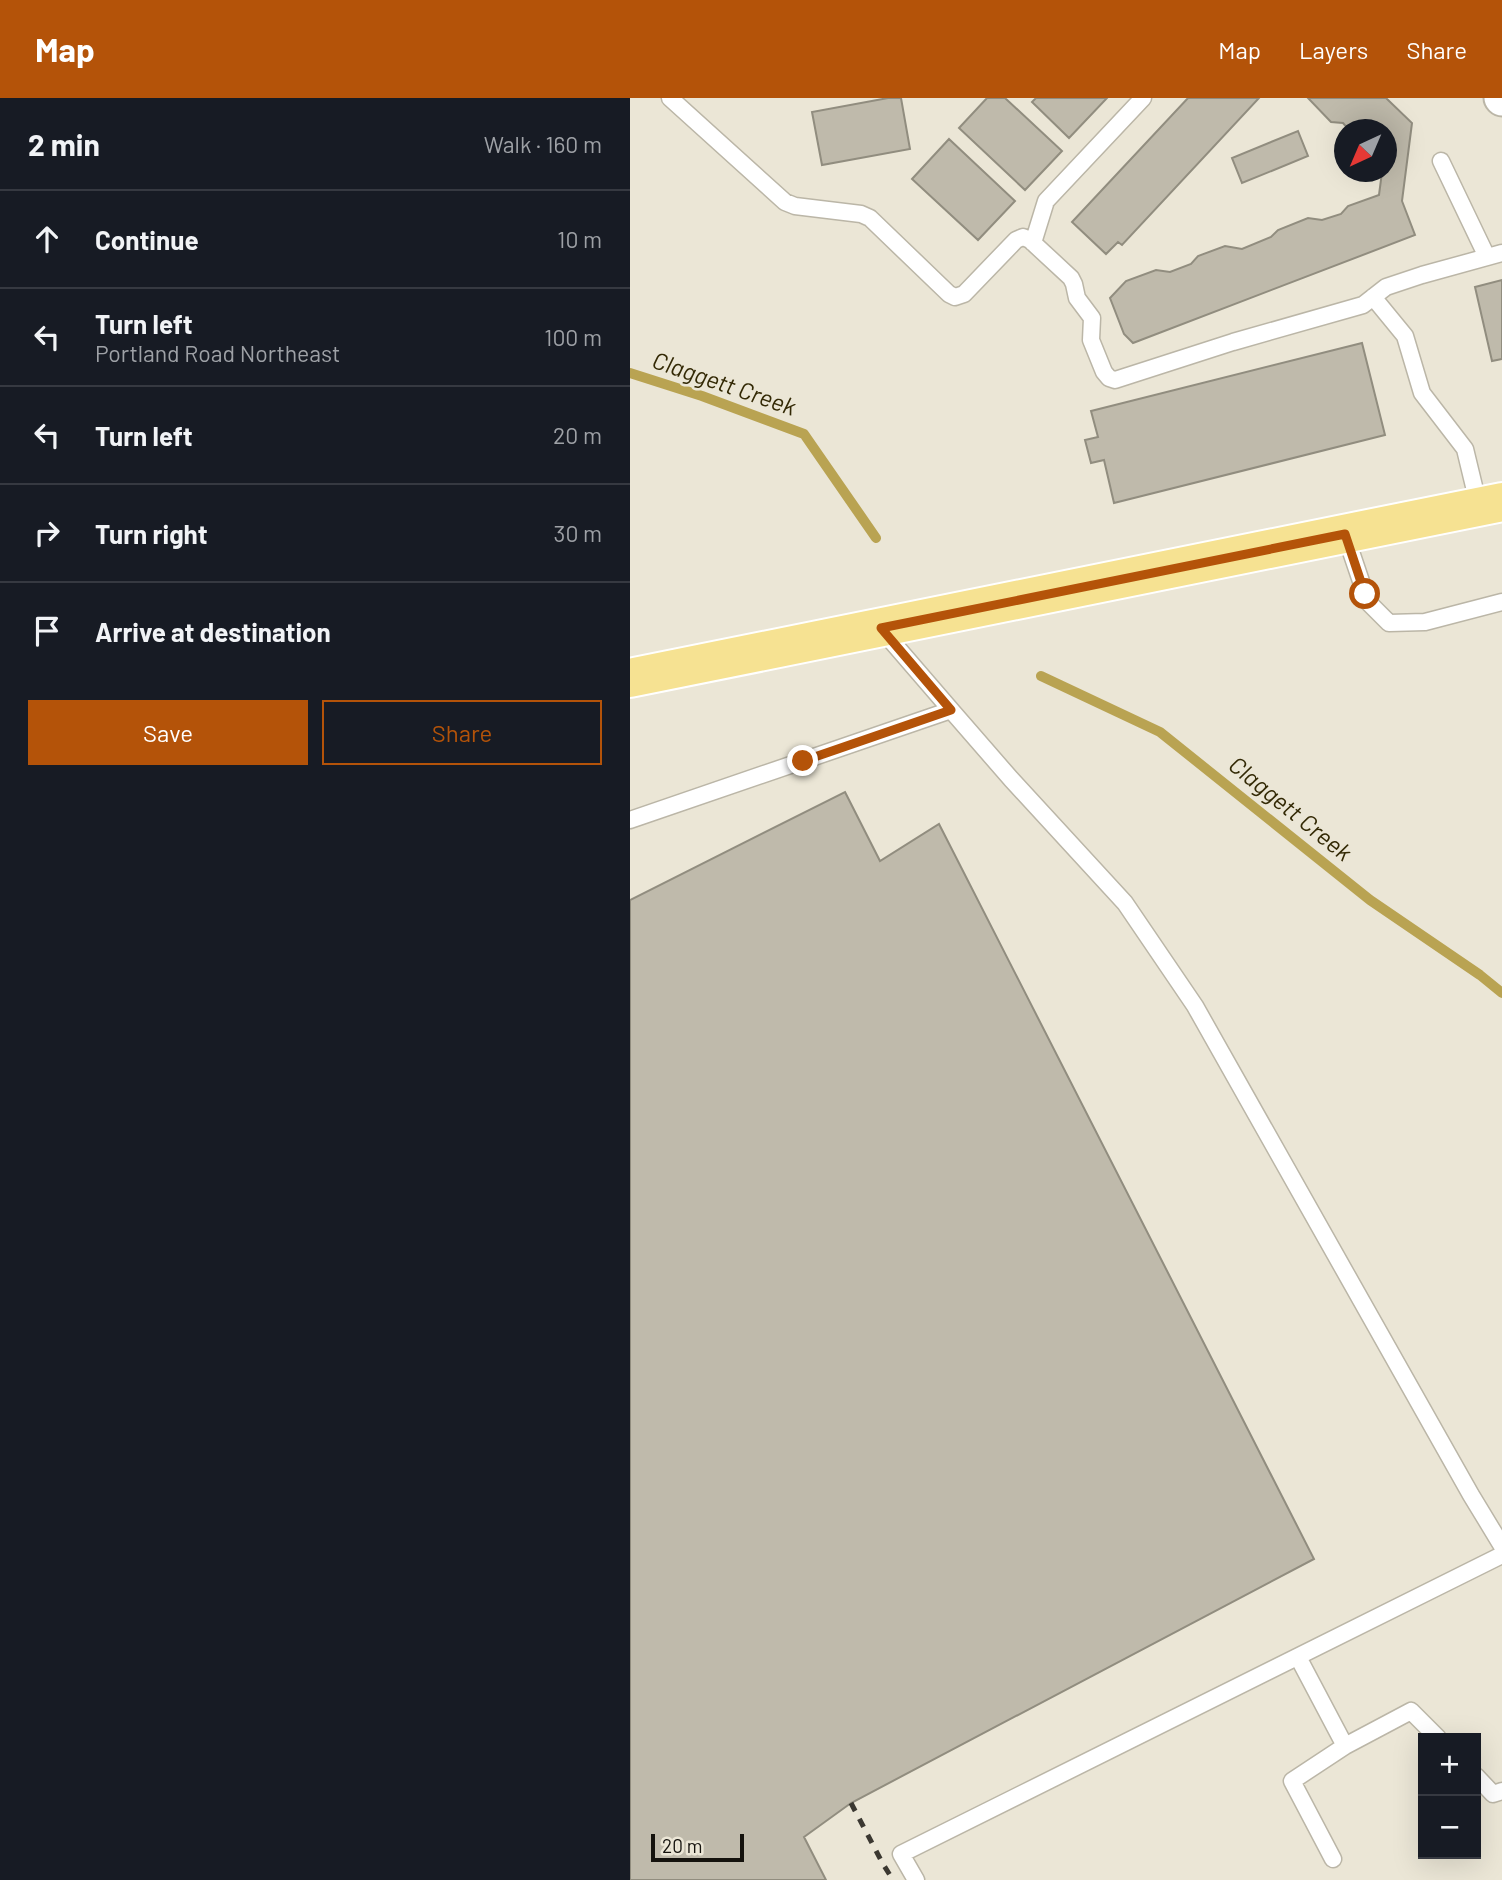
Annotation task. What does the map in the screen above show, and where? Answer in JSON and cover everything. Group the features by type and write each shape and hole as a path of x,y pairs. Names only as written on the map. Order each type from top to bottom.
{"main road":[{"path":"630,678 1491,505"}],"lane":[{"path":"670,98 785,202 795,206 861,214 870,218 949,294 956,297 964,294 1016,240 1023,237 1033,243 1074,284 1077,298 1092,318 1091,340 1104,372 1115,380 1233,342 1363,305 1385,286 1495,255 1441,161"},
{"path":"1033,243 1046,201 1143,98"},
{"path":"1373,297 1405,336 1422,393 1465,449 1491,505"},
{"path":"1345,534 1368,602 1389,623 1425,622 1502,602"},
{"path":"881,628 1011,779 1125,903 1195,1006 1502,1546"},
{"path":"630,820 951,710"},
{"path":"916,1880 901,1854 1502,1555"},
{"path":"1298,1657 1345,1746"},
{"path":"1333,1859 1292,1781 1345,1746 1411,1711 1433,1733"},
{"path":"1481,1781 1493,1794 1502,1791"}],"building":[{"path":"901,98 910,149 822,165 812,112"},
{"path":"987,98 1005,98 1062,151 1025,190 959,128"},
{"path":"1036,98 1107,98 1069,138 1032,102"},
{"path":"1188,98 1259,98 1122,245 1118,242 1106,254 1072,222"},
{"path":"1308,98 1386,98 1412,123 1402,201 1415,235 1133,343 1124,334 1110,298 1126,281 1156,270 1170,272 1191,264 1198,256 1225,246 1242,249 1308,218 1322,220 1341,214 1348,206 1379,195 1381,182 1397,182 1397,119 1334,119 1334,122"},
{"path":"1298,131 1308,156 1242,183 1232,158"},
{"path":"949,139 1015,201 978,240 912,179"},
{"path":"1502,280 1502,359 1492,361 1475,287"},
{"path":"1362,343 1385,435 1114,503 1104,460 1091,463 1085,440 1098,437 1091,411"},
{"path":"845,792 880,861 939,824 1314,1559 851,1803 804,1837 826,1880 630,1880 630,900"}],"waterway":[{"name":"Claggett Creek","path":"630,373 702,396 804,434 876,538"},
{"name":"Claggett Creek","path":"1041,676 1160,732 1370,900 1502,993"}],"railway":[{"path":"851,1803 893,1880"}],"route":[{"path":"803,761 951,710 881,628 1345,534 1365,594"}]}
